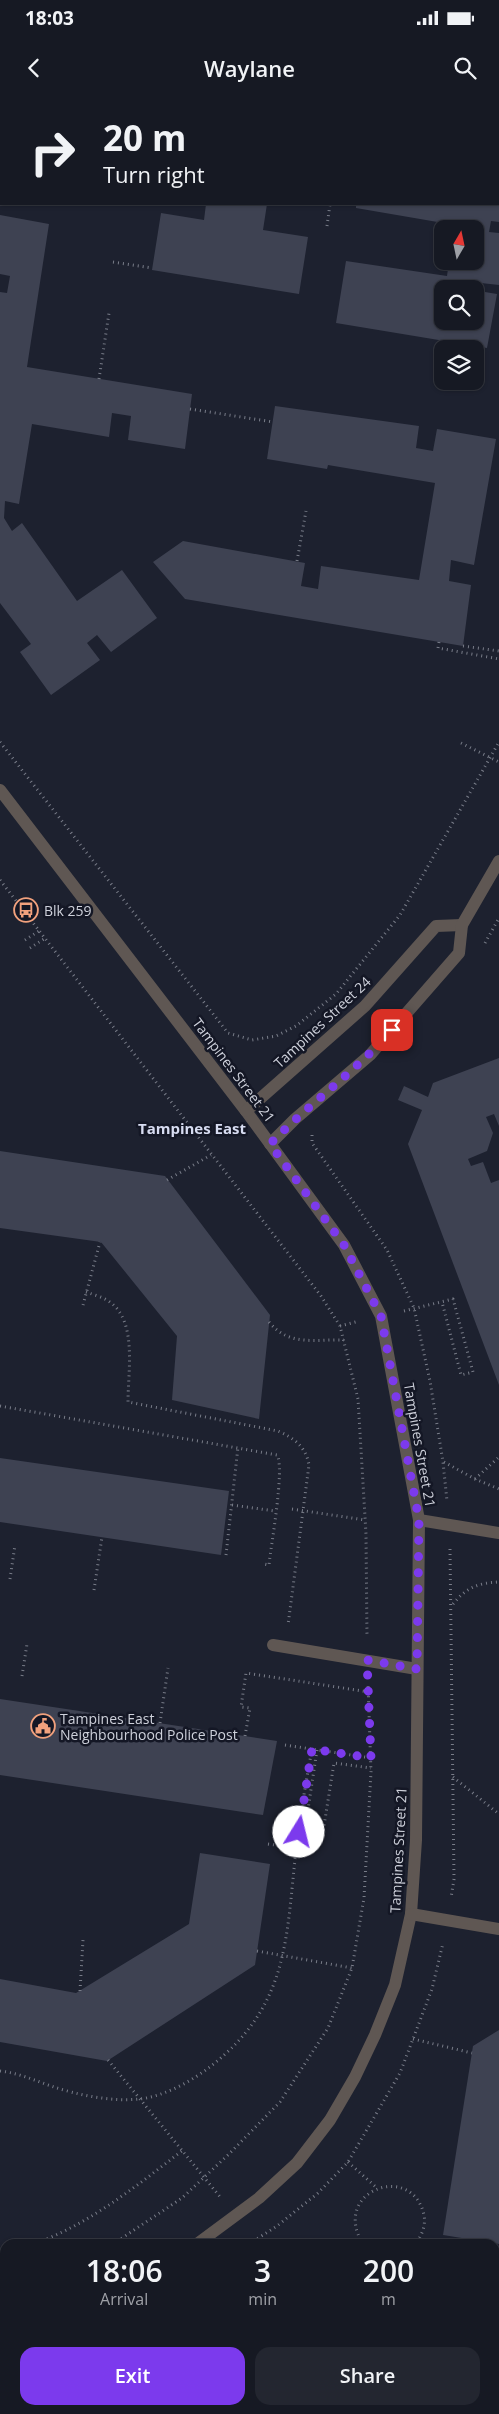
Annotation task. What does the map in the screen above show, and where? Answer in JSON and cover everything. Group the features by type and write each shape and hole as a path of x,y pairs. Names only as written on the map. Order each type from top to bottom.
{"street":[{"name":"Tampines Street 21","path":"0,790 246,1111 344,1245 381,1316 419,1520 416,1840 411,1914 395,1985 355,2078 330,2120 297,2163 259,2198 204,2239"},
{"path":"270,1144 295,1119 379,1045 459,953 462,925 499,861"},
{"name":"Tampines Street 24","path":"246,1111 365,1006 436,926 462,925"},
{"path":"419,1520 499,1533"},
{"path":"273,1644 417,1669"},
{"path":"411,1914 499,1929"}],"path":[{"path":"327,226 330,205"},
{"path":"113,262 152,268"},
{"path":"99,379 109,313"},
{"path":"190,409 273,422"},
{"path":"297,562 306,511"},
{"path":"439,642 438,648 499,659"},
{"path":"463,646 499,651"},
{"path":"0,742 228,1033 252,1040 276,1036 296,1026 336,994 400,915 499,742"},
{"path":"461,743 499,762"},
{"path":"0,880 321,1296 340,1326 358,1399 365,1520 371,1770 364,1898 352,1968 328,2028 280,2102 182,2198 120,2239"},
{"path":"25,940 39,930"},
{"path":"30,948 44,938"},
{"path":"167,1180 211,1154"},
{"path":"83,1305 100,1242"},
{"path":"86,1292 110,1302 125,1318 128,1330 128,1402 278,1432 290,1436 308,1455 310,1465 287,1631"},
{"path":"414,1308 452,1299 473,1372 461,1375 442,1302"},
{"path":"269,1322 280,1333 301,1340 344,1340"},
{"path":"0,1406 277,1455 280,1468 269,1565 264,1564"},
{"path":"226,1555 238,1447"},
{"path":"475,1479 499,1457"},
{"path":"443,1462 499,1489"},
{"path":"232,1505 275,1511"},
{"path":"292,1509 365,1520"},
{"path":"94,1590 102,1537"},
{"path":"10,1578 15,1545"},
{"path":"257,2239 277,2226 318,2193 348,2162 400,2074 432,1989 449,1920 454,1879 452,1604 464,1591 486,1583 499,1582"},
{"path":"22,1676 27,1644"},
{"path":"160,1723 168,1668"},
{"path":"245,1736 250,1708 240,1707 246,1673 369,1692"},
{"path":"285,1745 371,1758"},
{"path":"0,2071 74,2093 140,2099 187,2082 210,2067 240,2041 260,2014 276,1981 283,1956 287,1937 296,1848 312,1749"},
{"path":"317,1750 305,1829 323,1832 334,1763 371,1770"},
{"path":"453,1777 499,1814"},
{"path":"268,1844 296,1848"},
{"path":"80,1991 83,1940"},
{"path":"257,1951 352,1968"},
{"path":"413,2039 472,2053"},
{"path":"108,2060 236,2215"},
{"path":"47,2239 109,2205 182,2151"},
{"path":"348,2162 377,2188"},
{"path":"360,2239 355,2223 356,2212 368,2194 377,2188 388,2186 410,2192 417,2200 425,2219 423,2230 418,2239"}],"building":[{"path":"206,205 267,205 263,230 308,237 299,294 152,270 161,213 204,220"},
{"path":"356,205 499,205 499,222 491,221 489,232 499,233 499,285 484,283 484,280 434,280 434,330 484,330 484,292 497,294 487,348 484,348 484,340 439,340 336,323 346,261 447,276 448,270 484,270 484,220 434,221 356,208"},
{"path":"0,215 49,224 27,367 192,394 185,449 128,440 131,416 112,413 109,437 32,424 19,504 5,501 4,518 12,531 22,523 77,601 122,570 157,618 111,652 97,635 87,643 100,660 51,695 20,652 31,644 0,603 0,292 7,293 10,276 0,274"},
{"path":"275,406 419,426 416,448 433,451 437,429 496,439 474,565 451,560 449,581 471,585 463,646 185,599 153,562 183,541 305,563 301,586 318,589 321,566 419,580 435,483 328,465 327,469 267,459"},
{"path":"499,1058 499,1126 494,1114 486,1117 493,1133 487,1151 468,1159 471,1166 483,1162 491,1183 499,1180 499,1385 408,1144 422,1110 398,1100 404,1086 428,1097 433,1083"},
{"path":"0,1151 165,1176 270,1315 259,1419 172,1400 177,1336 101,1242 0,1228"},
{"path":"0,1458 229,1491 221,1555 0,1522"},
{"path":"0,1699 277,1741 263,1815 0,1775"},
{"path":"200,1853 270,1864 255,1965 107,2061 0,2042 0,1979 76,1993 189,1924"},
{"path":"499,2030 499,2239 468,2239 443,2235 473,2046"}],"place":[{"name":"Blk 259","path":"26,910"},
{"name":"Tampines East Neighbourhood Police Post","path":"43,1726"}],"district":[{"name":"Tampines East","path":"192,1128"}],"route":[{"path":"299,1832 312,1749 371,1758 367,1660 417,1669 419,1520 381,1316 364,1279 344,1245 270,1144 295,1119 370,1055 392,1030"}]}
